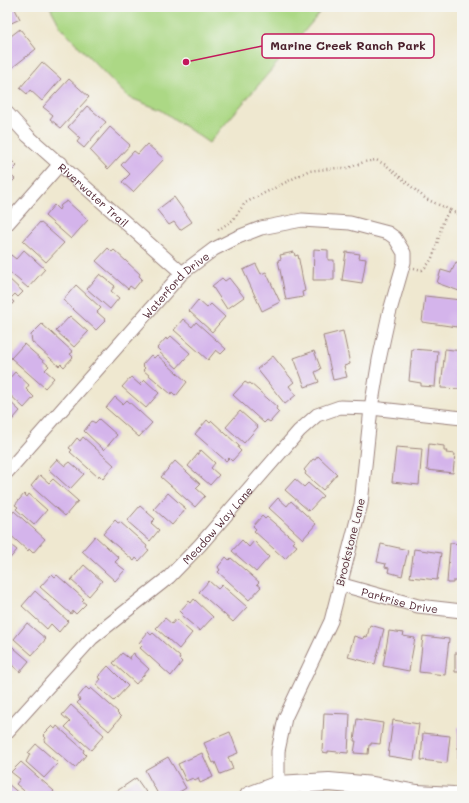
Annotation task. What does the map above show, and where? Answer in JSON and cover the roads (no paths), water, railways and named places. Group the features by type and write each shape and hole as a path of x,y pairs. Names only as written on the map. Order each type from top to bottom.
{"street":[{"name":"Riverwater Trail","path":"7,113 28,136 61,163 182,272"},
{"path":"7,224 61,163"},
{"name":"Waterford Drive","path":"7,472 182,272 214,249 261,228 302,220 350,223 370,227 388,233 400,245"},
{"name":"Brookstone Lane","path":"278,785 278,751 285,718 331,620 339,584 361,504 371,408 379,360 389,314 404,265 404,253 400,245"},
{"name":"Meadow Way Lane","path":"7,732 92,638 154,590 174,572 200,545 299,431 318,415 340,407 371,408 462,418"},
{"name":"Parkrise Drive","path":"339,584 418,606 462,611"},
{"path":"249,796 278,785 329,782 373,786 417,794 453,796"}],"place":[{"name":"Marine Creek Ranch Park","path":"186,62"}]}
